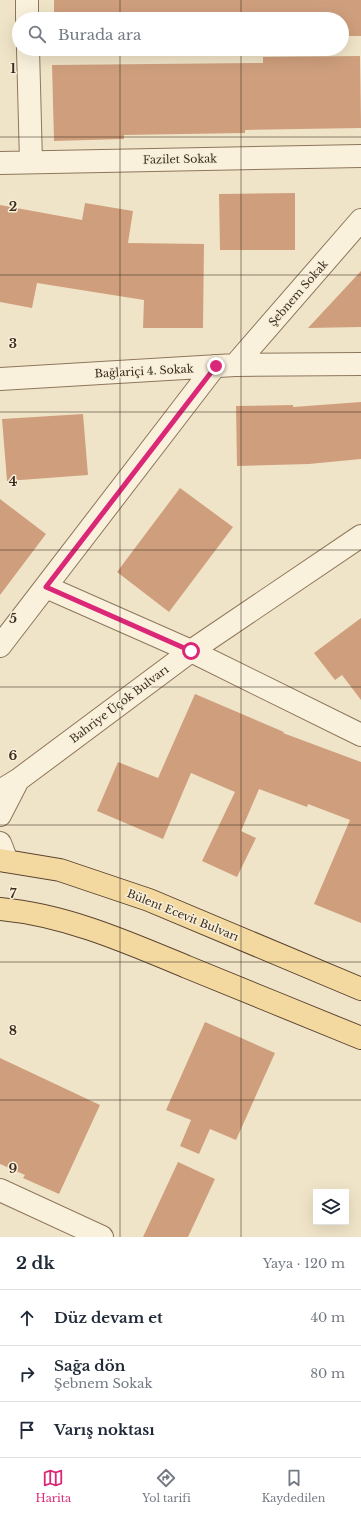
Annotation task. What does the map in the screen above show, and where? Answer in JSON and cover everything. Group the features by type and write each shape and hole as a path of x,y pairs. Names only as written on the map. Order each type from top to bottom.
{"main road":[{"name":"Bülent Ecevit Bulvarı","path":"2,855 60,870 149,900 361,989"},
{"path":"1,911 45,916 90,928 361,1038"}],"street":[{"path":"26,0 27,12"},
{"path":"28,56 31,162"},
{"name":"Fazilet Sokak","path":"0,163 361,156"},
{"name":"Şebnem Sokak","path":"2,642 225,366 361,220"},
{"name":"Bağlariçi 4. Sokak","path":"0,379 225,366 361,364"},
{"name":"Bahriye Üçok Bulvarı","path":"0,814 9,785 191,651 361,536"},
{"path":"46,587 191,651 361,735"},
{"path":"0,1190 102,1237"}],"building":[{"path":"54,0 361,0 361,36 349,36 349,12 54,12"},
{"path":"360,56 361,128 245,130 245,133 124,135 124,139 54,141 52,65 263,63 263,57"},
{"path":"295,193 295,250 220,250 219,194"},
{"path":"85,203 133,211 128,243 204,244 203,328 143,328 144,300 37,283 32,308 0,302 0,205 82,220"},
{"path":"361,271 361,327 308,328"},
{"path":"361,402 361,459 309,464 237,466 236,406 293,405 293,407"},
{"path":"83,414 88,475 7,481 2,419"},
{"path":"180,488 233,527 169,612 117,572"},
{"path":"0,499 46,534 0,595"},
{"path":"361,618 361,700 342,675 335,680 314,653"},
{"path":"195,694 284,732 283,733 361,762 361,923 314,904 350,820 308,804 307,807 259,789 241,831 256,838 237,877 202,861 235,792 191,773 163,839 97,811 118,762 158,778"},
{"path":"205,1022 275,1053 236,1140 210,1129 199,1154 180,1146 191,1120 166,1110"},
{"path":"0,1058 100,1105 59,1194 23,1178 25,1175 0,1164"},
{"path":"178,1162 215,1179 188,1237 143,1237"}],"route":[{"path":"191,651 46,587 216,366"}]}
